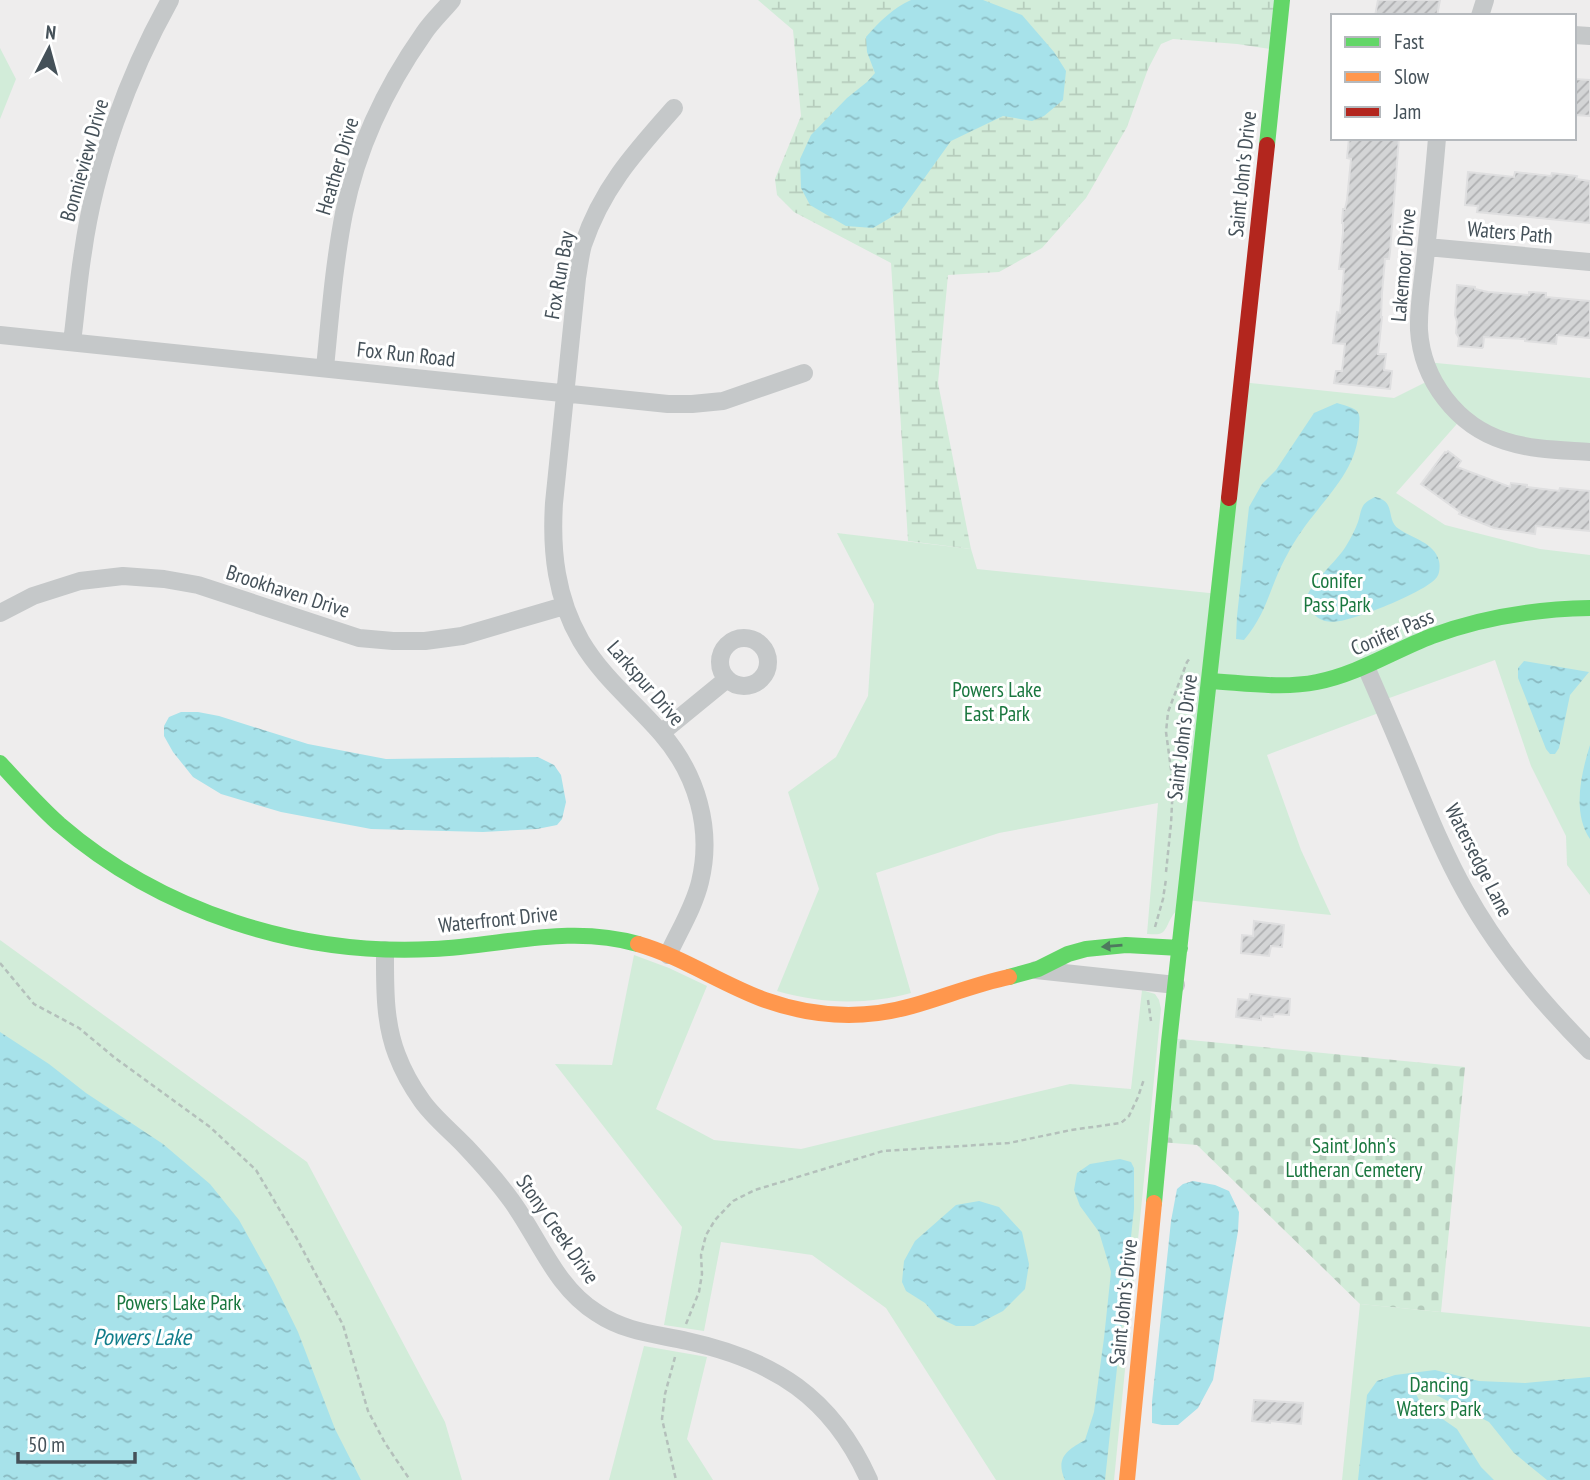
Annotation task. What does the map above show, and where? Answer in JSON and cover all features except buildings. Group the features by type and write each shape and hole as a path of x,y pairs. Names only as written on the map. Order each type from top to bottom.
{"street":[{"name":"Heather Drive","path":"325,368 338,248 344,211 359,157 398,74 425,31 452,0"},
{"name":"Saint John's Drive","path":"1127,1480 1176,985 1282,0"},
{"name":"Bonnieview Drive","path":"72,342 83,250 96,190 111,136 164,2"},
{"name":"Fox Run Bay","path":"565,393 577,278 582,248 592,221 607,191 628,160 674,108"},
{"name":"Lakemoor Drive","path":"1437,140 1419,316 1420,340 1429,372 1446,400 1472,424 1498,439 1528,446 1590,452"},
{"name":"Waters Path","path":"1427,247 1590,262"},
{"name":"Fox Run Road","path":"0,335 668,404 723,401 804,373"},
{"name":"Larkspur Drive","path":"565,393 552,534 555,569 564,606 580,640 599,668 661,733 679,756 692,780 702,809 705,845 700,882 668,955"},
{"name":"Brookhaven Drive","path":"0,613 33,596 80,581 123,576 198,585 359,638 393,641 425,641 462,636 564,606"},
{"name":"Conifer Pass","path":"1210,681 1293,685 1341,676 1430,637 1489,618 1524,611 1590,608"},
{"name":"Watersedge Lane","path":"1366,667 1443,849 1466,893 1518,971 1545,1005 1590,1051"},
{"path":"661,733 727,679"},
{"name":"Waterfront Drive","path":"0,763 61,825 94,850 175,898 208,913 293,939 329,946 385,950 432,949 573,935 596,936 628,941 668,955 772,1002 804,1011 836,1015 892,1012 987,982 1036,970 1071,952 1107,945 1136,944 1180,948"},
{"name":"Stony Creek Drive","path":"385,950 388,1021 407,1079 424,1103 510,1198 560,1279 576,1298 597,1314 621,1326 735,1353 787,1379 809,1396 836,1425 860,1460 869,1480"},
{"name":"Waterfront Drive","path":"1036,970 1176,985"}],"path":[{"path":"1152,946 1163,898 1171,824 1172,784 1166,732 1168,712 1187,662 1195,652 1213,653"},
{"path":"0,963 34,1004 79,1028 115,1058 210,1127 256,1170 344,1325 368,1410 385,1443 410,1480"},
{"path":"1149,983 1147,1004 1151,1030"},
{"path":"676,1480 662,1419 664,1394 680,1339 699,1292 701,1255 706,1235 715,1220 733,1201 755,1190 883,1151 1009,1143 1121,1123 1129,1116 1145,1075"}],"green space":[{"path":"758,0 1282,0 1277,50 1173,39 1161,44 1148,69 1127,127 1086,198 1042,248 999,272 948,275 938,383 971,549 908,541 891,263 794,212 777,195 775,179 801,116 793,30"},
{"path":"0,48 16,79 0,119"},
{"path":"1426,362 1590,378 1590,452 1528,446 1463,417 1396,493 1445,525 1540,549 1590,555 1590,895 1567,865 1566,836 1531,766 1495,660 1381,701 1384,711 1267,755 1301,850 1331,915 1186,900 1162,933 1147,934 1158,803 999,833 876,873 911,993 877,1000 827,1001 777,991 819,889 788,792 836,757 868,696 874,604 837,533 971,549 977,569 1219,594 1241,382 1394,398 1432,379"},
{"name":"Powers Lake","path":"0,940 307,1162 445,1422 462,1480 0,1480"},
{"path":"634,955 707,986 656,1109 714,1140 801,1149 1070,1084 1131,1089 1142,990 1155,994 1161,1009 1114,1480 996,1480 886,1308 812,1255 721,1242 704,1331 664,1325 682,1227 555,1064 612,1065"},
{"name":"Saint John's Lutheran Cemetery","path":"1170,1038 1465,1067 1441,1312 1360,1304 1197,1145 1160,1142"},
{"name":"Dancing Waters Park","path":"1360,1304 1590,1327 1590,1480 1342,1480"},
{"path":"644,1346 707,1357 687,1439 713,1480 609,1480"}],"water":[{"path":"911,0 983,0 1022,15 1054,52 1066,71 1063,100 1044,116 1032,121 1003,116 951,141 900,212 873,228 846,226 810,205 801,188 800,159 811,135 875,73 867,52 866,37 887,16"},
{"path":"1337,403 1357,411 1359,415 1353,457 1338,483 1292,546 1252,630 1244,640 1236,639 1249,507 1262,484 1276,470 1314,413"},
{"path":"1375,497 1386,502 1392,521 1399,529 1433,549 1439,561 1438,575 1421,589 1377,609 1349,619 1328,622 1321,620 1308,605 1309,592 1346,546 1364,505"},
{"path":"1524,661 1589,672 1570,695 1559,748 1555,754 1550,754 1546,749 1518,678 1518,668"},
{"path":"181,712 219,716 308,744 386,759 538,757 554,765 561,775 566,802 562,819 557,825 537,829 483,832 371,829 281,812 221,794 193,777 164,736 164,726 169,717"},
{"path":"1590,745 1590,839 1581,817 1580,793"},
{"name":"Powers Lake","path":"0,1032 163,1144 210,1184 239,1220 273,1281 298,1332 335,1429 361,1480 0,1480"},
{"path":"1120,1159 1131,1162 1134,1168 1134,1209 1105,1480 1065,1480 1062,1460 1068,1451 1085,1440 1094,1412 1111,1272 1099,1232 1080,1206 1074,1190 1077,1173 1090,1164"},
{"path":"1193,1181 1229,1191 1239,1212 1238,1231 1213,1380 1198,1408 1178,1425 1162,1425 1152,1423 1152,1402 1171,1221 1177,1189"},
{"path":"979,1201 999,1207 1022,1232 1029,1264 1025,1289 1003,1311 974,1326 956,1326 937,1317 925,1303 906,1291 902,1282 904,1261 915,1241 956,1205"},
{"path":"1435,1370 1479,1381 1525,1383 1590,1377 1590,1480 1547,1480 1514,1453 1489,1422 1419,1388 1416,1394 1421,1404 1457,1429 1481,1467 1494,1480 1358,1480 1367,1395 1377,1381 1395,1375"}],"traffic: fast":[{"path":"1267,145 1282,0"},
{"path":"1154,1203 1169,1042 1229,498"},
{"path":"1210,681 1277,685 1317,682 1347,674 1432,636 1471,624 1530,612 1590,608"},
{"path":"0,763 59,824 99,855 142,882 187,904 234,922 283,936 332,945 383,949 433,949 561,936 612,938 638,944"},
{"path":"1009,977 1038,969 1068,954 1086,949 1126,945 1180,948"}],"traffic: slow":[{"path":"638,944 671,956 765,1000 801,1010 838,1015 894,1010 1009,977"},
{"path":"1127,1480 1154,1203"}],"traffic: jam":[{"path":"1229,498 1267,145"}],"park label":[{"name":"Conifer Pass Park","path":"1337,592"},
{"name":"Powers Lake East Park","path":"997,701"},
{"name":"Powers Lake Park","path":"179,1302"}]}
